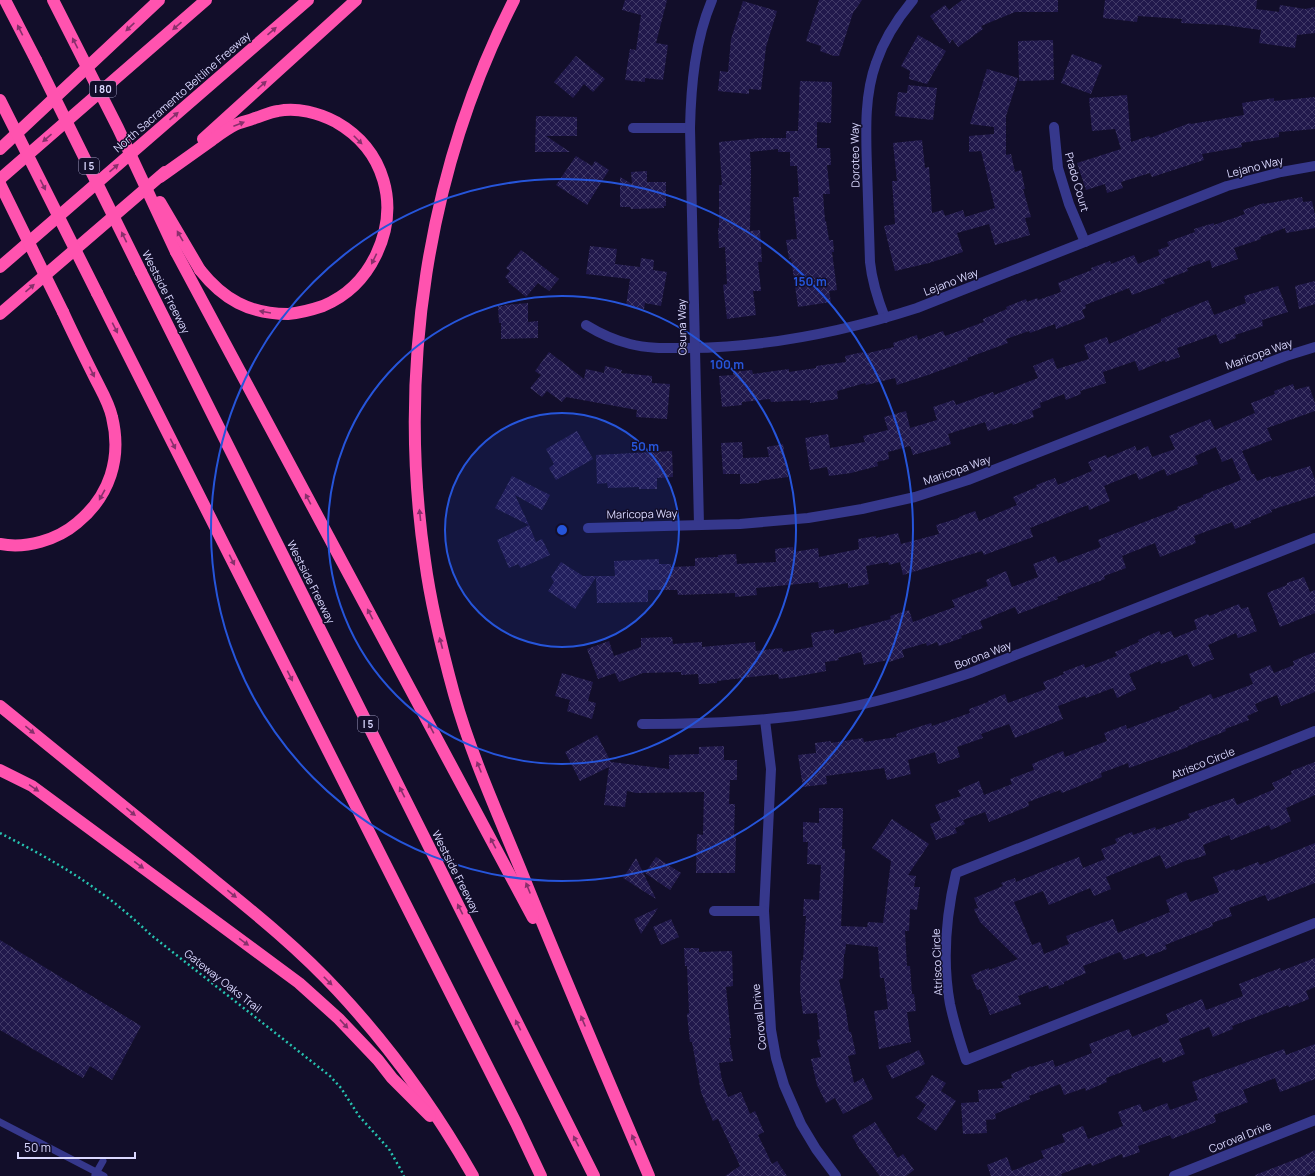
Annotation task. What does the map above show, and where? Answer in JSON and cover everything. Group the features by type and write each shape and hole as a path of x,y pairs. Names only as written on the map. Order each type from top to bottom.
{"highway":[{"name":"Westside Freeway","path":"5,0 594,1176"},
{"path":"53,0 118,128 176,252 564,976"},
{"path":"0,149 159,0"},
{"name":"I 80","path":"0,179 206,0"},
{"name":"North Sacramento Beltline Freeway","path":"0,267 308,0"},
{"path":"0,314 160,177 356,0"},
{"path":"514,0 483,69 462,126 450,164 437,216 425,279 419,332 416,382 415,449 418,499 425,560 437,629 455,697 477,763 564,976 649,1176"},
{"path":"0,100 516,1123 541,1176"},
{"path":"118,128 200,270 211,284 221,293 236,303 258,311 276,314 293,314 311,310 331,302 343,295 359,281 371,265 381,243 387,223 388,209 386,188 373,156 360,140 345,127 313,113 295,110 278,111 234,125 160,177"},
{"path":"0,184 105,398 112,416 116,438 115,459 110,479 100,499 87,515 70,529 42,542 23,545 0,544"},
{"path":"0,706 260,918 307,960 338,991 380,1040 416,1086 451,1138 473,1176"},
{"path":"0,770 32,786 299,983 339,1019 378,1060 392,1078 451,1138"}],"street":[{"name":"Osuna Way","path":"699,525 690,128 694,65 699,41 712,0"},
{"name":"Doroteo Way","path":"885,318 877,297 871,274 870,262 866,127 867,101 876,63 886,39 899,17 913,0"},
{"name":"Prado Court","path":"1054,126 1058,168 1069,204 1085,242"},
{"path":"633,128 690,128"},
{"name":"Lejano Way","path":"586,325 608,337 630,344 653,348 724,347 785,340 834,332 916,308 1227,186 1281,172 1315,166"},
{"name":"Maricopa Way","path":"588,528 740,524 808,518 862,509 915,497 968,480 1257,366 1315,347"},
{"name":"Borona Way","path":"642,724 702,724 765,720 824,712 912,692 970,673 1315,538"},
{"name":"Coroval Drive","path":"765,720 771,769 764,911 771,1030 776,1058 784,1085 801,1124 816,1149 836,1176"},
{"name":"Atrisco Circle","path":"1315,732 956,873 947,925 947,972 950,1004 966,1060 1315,923"},
{"path":"714,911 764,911"},
{"name":"Coroval Drive","path":"1174,1176 1315,1120"}],"lane":[{"path":"0,1122 95,1174 104,1176"},
{"path":"95,1174 103,1161"}],"path":[{"name":"Gateway Oaks Trail","path":"0,833 32,849 98,890 151,935 330,1076 341,1088 359,1116 389,1149 404,1176"}],"building":[{"path":"625,0 667,0 656,43 668,45 663,80 645,78 645,82 625,80 630,49 636,50 641,15 622,10"},
{"path":"819,0 862,0 853,13 839,56 834,56 820,51 821,46 806,41"},
{"path":"962,0 1058,0 1058,12 1015,12 981,26 983,29 958,47 952,39 950,44 930,16 945,5 949,10"},
{"path":"1105,0 1257,0 1256,9 1279,12 1280,5 1305,9 1315,7 1315,33 1297,35 1295,48 1259,43 1261,30 1224,25 1181,23 1182,19 1138,16 1137,22 1103,18"},
{"path":"743,1 777,11 766,47 761,90 749,89 749,94 718,91 720,71 728,72 731,39"},
{"path":"918,35 946,51 927,84 909,79 910,71 901,66"},
{"path":"1053,40 1054,80 1019,81 1018,41"},
{"path":"1072,54 1102,65 1091,94 1061,83"},
{"path":"576,56 605,79 593,92 584,84 573,98 554,82"},
{"path":"987,69 1018,78 1006,116 1006,155 1011,154 1015,172 1021,170 1025,189 1023,189 1031,217 1025,218 1030,235 995,245 989,224 957,233 963,252 929,263 895,271 884,226 895,224 892,181 897,181 893,143 922,140 925,168 929,167 932,213 943,210 945,216 963,210 965,217 995,208 981,151 969,152 969,136 994,134 994,127 970,124"},
{"path":"800,81 832,82 831,123 817,122 817,148 830,148 831,165 827,165 830,194 823,194 825,221 829,240 833,240 834,252 832,252 837,290 829,291 831,302 798,307 791,258 789,259 786,240 797,239 793,197 799,197 797,166 790,166 790,152 778,152 778,149 750,152 750,231 760,230 762,262 758,262 761,291 753,291 756,315 727,319 723,285 727,284 725,247 719,248 718,228 719,185 722,185 719,142 760,138 786,138 786,131 798,131"},
{"path":"908,85 937,88 933,120 895,116 898,92 907,93"},
{"path":"1127,95 1131,142 1149,136 1150,138 1190,123 1244,115 1242,103 1274,98 1274,101 1315,97 1315,129 1279,132 1279,137 1241,143 1242,147 1202,154 1204,160 1152,177 1150,173 1121,182 1123,188 1107,193 1105,184 1086,190 1077,163 1121,149 1115,129 1092,131 1089,98"},
{"path":"536,116 577,117 577,136 546,136 570,152 535,152"},
{"path":"576,156 592,166 595,161 609,170 587,205 556,185"},
{"path":"647,171 647,182 666,182 666,206 664,206 664,208 631,209 630,207 620,207 620,177 632,184 631,172"},
{"path":"1302,197 1303,202 1312,201 1315,215 1315,228 1286,233 1285,228 1260,237 1261,239 1234,248 1238,259 1212,268 1210,260 1187,268 1188,271 1163,280 1165,283 1132,295 1129,288 1085,305 1086,308 1082,310 1085,318 1056,329 1055,324 1030,333 1029,331 1006,339 1008,343 967,358 968,360 897,385 895,378 866,385 865,383 837,391 838,399 810,403 810,400 771,402 770,399 742,402 742,405 722,407 719,376 733,375 733,372 752,370 753,374 789,369 789,372 816,368 816,366 846,362 845,356 863,352 864,354 894,347 893,343 917,335 918,340 943,331 945,336 984,322 983,319 1026,299 1027,302 1037,298 1038,300 1061,292 1058,283 1092,270 1091,268 1110,261 1111,264 1134,255 1138,264 1160,255 1158,250 1169,246 1167,242 1195,232 1194,229 1214,223 1214,225 1245,214 1243,210 1264,203"},
{"path":"590,246 617,249 615,264 640,267 641,258 654,260 653,270 667,272 661,306 645,303 644,309 626,306 630,279 586,274"},
{"path":"521,250 559,279 549,291 538,283 526,297 508,282 509,281 505,277 510,271 506,268"},
{"path":"1315,281 1315,304 1299,309 1295,286"},
{"path":"1278,286 1288,312 1262,320 1263,326 1235,335 1236,338 1220,344 1216,334 1177,348 1180,357 1165,362 1165,360 1139,371 1135,361 1103,372 1106,383 1080,391 1081,394 1066,400 1064,394 1040,403 1041,407 1032,411 1034,417 1013,425 1012,423 988,431 985,422 948,434 951,444 913,455 910,446 888,452 889,459 877,462 878,466 851,473 829,476 827,467 810,470 805,438 828,434 830,448 865,442 863,436 888,430 884,417 906,411 910,428 937,420 933,407 954,400 956,405 993,392 994,395 1038,378 1033,366 1053,358 1057,369 1089,359 1084,345 1107,337 1109,344 1161,322 1161,319 1208,300 1214,315 1246,303 1244,296"},
{"path":"528,303 528,322 538,321 538,338 501,339 501,323 499,323 498,306"},
{"path":"549,352 584,379 586,369 604,373 605,366 622,370 621,373 652,376 652,383 670,384 667,419 636,417 637,410 566,397 562,402 547,391 542,397 530,388 541,375 535,371"},
{"path":"1293,384 1295,390 1309,386 1315,403 1315,411 1267,428 1272,440 1242,451 1252,474 1254,474 1257,481 1310,466 1315,480 1315,496 1271,510 1272,512 1250,521 1251,523 1235,529 1232,522 1194,536 1196,543 1160,557 1155,543 1122,556 1126,568 1104,576 1105,579 1057,597 1058,599 1018,614 1015,607 980,621 983,628 961,636 962,638 939,646 937,642 927,646 926,643 902,650 904,657 889,662 888,660 864,665 861,652 838,658 839,660 825,662 826,671 779,679 778,674 717,681 717,683 699,684 698,674 681,675 681,672 643,673 619,682 615,673 598,679 587,649 609,641 614,656 641,647 641,638 672,637 673,644 702,642 702,647 755,642 756,651 782,648 783,652 813,647 811,633 834,629 834,634 891,619 890,616 909,610 913,622 955,607 952,600 988,586 986,580 1006,571 1012,587 1038,577 1033,564 1055,556 1058,563 1101,547 1098,540 1178,509 1177,507 1203,497 1203,495 1241,480 1232,458 1222,462 1216,447 1195,456 1198,464 1167,476 1164,469 1139,480 1136,473 1104,486 1110,501 1089,510 1088,505 1030,528 1033,537 984,555 982,551 903,575 900,562 889,565 888,562 866,566 869,584 848,588 848,583 819,588 818,582 756,588 757,595 735,597 735,593 678,595 677,590 648,590 648,602 597,603 596,577 575,609 548,591 554,582 551,577 561,562 583,576 615,576 614,561 659,559 659,564 671,564 671,567 695,566 695,558 718,557 718,555 736,554 737,564 776,562 775,549 793,547 794,552 818,548 819,557 859,549 858,539 876,536 876,538 898,533 901,544 939,534 936,525 975,511 979,521 1017,505 1013,497 1037,487 1036,485 1055,478 1058,485 1092,471 1088,462 1106,455 1107,458 1135,446 1137,451 1148,446 1152,457 1175,449 1169,436 1210,419 1215,430 1255,413 1251,403 1275,394 1274,391"},
{"path":"577,431 593,459 556,480 549,468 554,464 546,449"},
{"path":"742,442 743,458 769,457 767,447 783,444 788,477 759,481 759,483 740,484 740,474 723,474 721,443"},
{"path":"672,451 673,477 657,478 657,489 639,489 639,487 608,488 607,483 597,484 596,455"},
{"path":"512,476 550,495 542,510 515,495 529,525 495,508"},
{"path":"529,525 536,542 542,539 550,555 521,568 518,564 509,568 497,540"},
{"path":"1304,577 1310,592 1315,590 1315,613 1280,627 1267,593 1287,585 1287,583"},
{"path":"1239,604 1241,609 1248,607 1257,631 1238,638 1236,633 1208,645 1214,659 1193,667 1187,654 1161,664 1160,661 1129,674 1136,689 1117,698 1113,688 1058,706 1063,719 1015,738 1009,724 981,734 983,738 957,747 960,757 938,764 935,752 908,760 911,774 887,780 884,768 826,776 827,784 803,787 798,755 816,753 815,743 831,741 831,743 863,738 864,742 897,737 896,734 931,723 932,726 970,713 969,709 1005,694 1008,703 1046,689 1043,682 1064,674 1063,672 1084,664 1085,668 1117,656 1115,652 1139,642 1138,640 1159,631 1161,635 1171,631 1174,638 1197,629 1194,620 1208,614 1209,616"},
{"path":"1315,652 1315,692 1281,706 1277,695 1255,704 1258,711 1247,716 1249,720 1225,729 1226,731 1188,747 1129,768 1128,763 1101,773 1102,777 1062,793 1060,790 1028,802 1029,806 989,822 985,812 963,820 965,824 955,828 957,833 936,840 930,824 941,820 935,805 961,796 958,790 979,781 984,795 1012,784 1010,779 1034,770 1032,764 1063,751 1065,757 1107,741 1104,733 1126,725 1127,729 1180,709 1179,707 1211,694 1213,699 1253,684 1249,674 1270,665 1274,673 1294,665 1293,661"},
{"path":"562,673 593,682 588,701 596,703 592,719 567,711 570,700 555,696"},
{"path":"597,735 611,762 669,769 669,755 699,754 699,747 724,746 724,760 737,760 737,780 730,780 729,804 735,804 735,873 696,873 697,834 703,835 704,792 636,793 627,791 625,807 604,805 609,767 580,781 565,752"},
{"path":"1315,762 1315,795 1286,808 1291,821 1271,830 1269,825 1231,840 1229,835 1203,845 1206,855 1191,860 1190,859 1166,869 1160,855 1106,877 1111,889 1094,896 1090,888 1049,905 1043,891 1014,902 1032,945 1040,942 1044,954 1069,944 1066,936 1113,919 1118,933 1170,912 1166,900 1186,892 1190,902 1219,892 1213,877 1234,869 1235,871 1258,862 1260,865 1315,843 1315,883 1268,901 1265,895 1229,908 1232,916 1212,923 1213,926 1165,945 1167,949 1146,957 1144,953 1124,960 1120,952 1083,966 1086,973 1064,982 1064,984 1049,989 1048,985 1018,996 1021,1004 990,1015 980,989 977,990 971,975 1018,959 980,922 974,909 978,908 974,898 1003,886 1001,883 1015,878 1016,882 1079,857 1083,868 1105,859 1101,849 1117,843 1115,839 1132,832 1133,835 1155,827 1156,830 1190,818 1188,814 1234,798 1237,805 1275,789 1272,783 1292,774 1291,771"},
{"path":"819,808 843,808 842,849 845,849 841,926 867,927 868,922 883,923 891,861 872,848 892,819 929,844 908,875 916,876 914,887 920,887 917,910 910,909 909,931 905,931 907,966 910,966 912,994 914,994 916,1011 907,1012 911,1042 879,1049 874,1011 888,1009 884,978 880,978 878,947 846,944 843,978 839,980 849,1032 851,1032 856,1054 848,1056 854,1083 863,1078 873,1099 843,1114 835,1098 826,1103 817,1085 811,1059 821,1057 817,1040 820,1039 817,1013 803,1014 800,991 801,960 803,960 806,916 803,916 804,899 819,900 821,865 807,864 808,842 803,842 803,822 819,823"},
{"path":"656,857 681,873 670,890 645,873"},
{"path":"636,858 656,899 623,878"},
{"path":"658,908 641,934 634,919"},
{"path":"671,919 679,937 661,945 653,927"},
{"path":"0,940 141,1026 112,1080 90,1066 83,1078 0,1030"},
{"path":"684,948 699,948 699,952 732,951 733,986 726,987 731,1038 729,1038 733,1061 719,1063 722,1080 728,1097 741,1092 750,1114 755,1111 764,1132 758,1135 772,1164 777,1161 787,1176 725,1176 740,1166 718,1119 713,1121 701,1092 692,1042 690,1042 687,1014 689,1013 687,966 685,966"},
{"path":"1315,958 1315,987 1306,991 1309,999 1289,1007 1288,1005 1232,1026 1233,1029 1213,1037 1209,1027 1179,1039 1185,1054 1163,1063 1161,1057 1106,1078 1107,1082 1086,1091 1085,1088 1064,1095 1060,1084 1029,1096 1030,1099 995,1114 996,1119 986,1120 987,1133 963,1134 961,1103 979,1102 978,1090 1004,1088 1001,1082 1012,1078 1011,1074 1031,1066 1053,1060 1055,1067 1092,1053 1089,1044 1129,1029 1132,1037 1169,1022 1166,1014 1202,999 1206,1010 1243,996 1239,984 1280,968 1281,971"},
{"path":"1315,1044 1315,1079 1280,1092 1275,1078 1243,1090 1248,1102 1214,1115 1216,1122 1172,1139 1170,1135 1138,1146 1140,1152 1123,1158 1122,1154 1092,1166 1091,1163 1061,1174 1062,1176 991,1176 987,1165 1007,1157 1012,1171 1044,1158 1041,1151 1065,1142 1062,1134 1083,1126 1088,1139 1123,1126 1118,1112 1140,1104 1143,1112 1167,1103 1170,1110 1198,1100 1192,1082 1284,1049 1286,1055"},
{"path":"919,1050 925,1064 892,1079 886,1066"},
{"path":"932,1075 946,1083 941,1091 956,1101 936,1131 917,1118 926,1105 915,1097 920,1094"},
{"path":"875,1122 898,1158 903,1154 914,1170 906,1176 880,1176 860,1150 852,1136"},
{"path":"1315,1150 1315,1172 1306,1176 1255,1175 1299,1158"}]}
